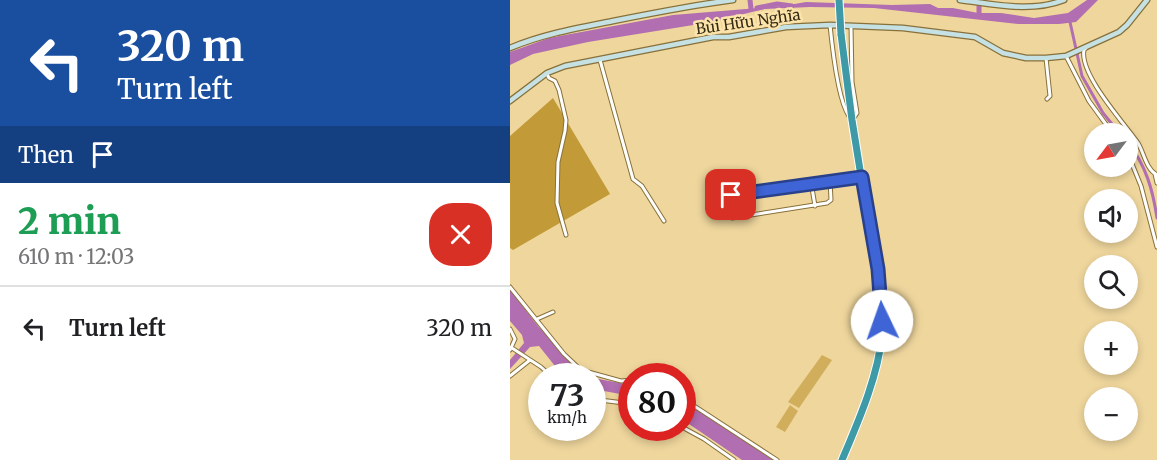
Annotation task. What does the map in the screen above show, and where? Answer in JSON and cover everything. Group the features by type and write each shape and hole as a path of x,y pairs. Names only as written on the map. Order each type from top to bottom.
{"highway":[{"path":"839,0 852,120 878,269 882,307 882,336 877,364 842,460"}],"main road":[{"path":"510,48 544,36 588,25 690,5 733,0"},
{"path":"960,0 1033,6 1064,0"},
{"path":"1085,49 1127,26 1147,0"},
{"name":"Bùi Hữu Nghĩa","path":"510,101 547,73 566,66 713,37 729,37 786,27 830,25 912,29 975,37 1003,53 1026,58 1068,55 1085,49"}],"street":[{"path":"830,25 845,108 852,120 857,113 852,82 851,26"},
{"path":"1085,49 1083,55 1087,70 1118,120 1138,145 1156,178"},
{"path":"1068,55 1089,101 1105,123"},
{"path":"600,58 633,179 642,186 664,221"},
{"path":"1046,58 1050,96 1047,99"},
{"path":"547,73 549,78 555,81 559,90 566,120 558,162 557,203 566,235"},
{"path":"830,180 831,200 815,206 732,218 727,212 725,197 727,196 830,180 862,177"},
{"path":"1137,177 1157,247"},
{"path":"811,183 815,206"},
{"path":"510,287 564,354 581,370 618,380"},
{"path":"537,319 553,312"},
{"path":"510,329 515,339 511,349 534,363"},
{"path":"510,376 529,359"},
{"path":"696,407 777,460"},
{"path":"696,435 734,460"}],"shaded area":[{"path":"1087,0 1098,0 1076,22 1059,24 1019,24 874,8 764,9 712,22 588,42 533,54 510,65 510,52 549,38 673,15 806,2 930,4 938,8 1034,18 1068,13"},
{"path":"553,98 610,194 513,250 510,248 510,136"},
{"path":"510,290 538,326 572,363 553,363 539,346 530,347 510,369 510,360 524,343 522,335 510,321"},
{"path":"822,355 832,360 799,408 788,402"},
{"path":"606,380 618,383 618,394 606,391"},
{"path":"790,405 798,411 785,432 776,427"},
{"path":"696,409 773,460 742,460 696,429"}],"waterway":[{"path":"750,0 751,9"},
{"path":"979,0 979,14"},
{"path":"757,8 777,4 792,6"},
{"path":"1070,22 1082,76 1111,123"},
{"path":"1138,157 1148,179 1157,218"}],"route":[{"path":"731,195 805,183 862,177 878,269 882,321"}]}
